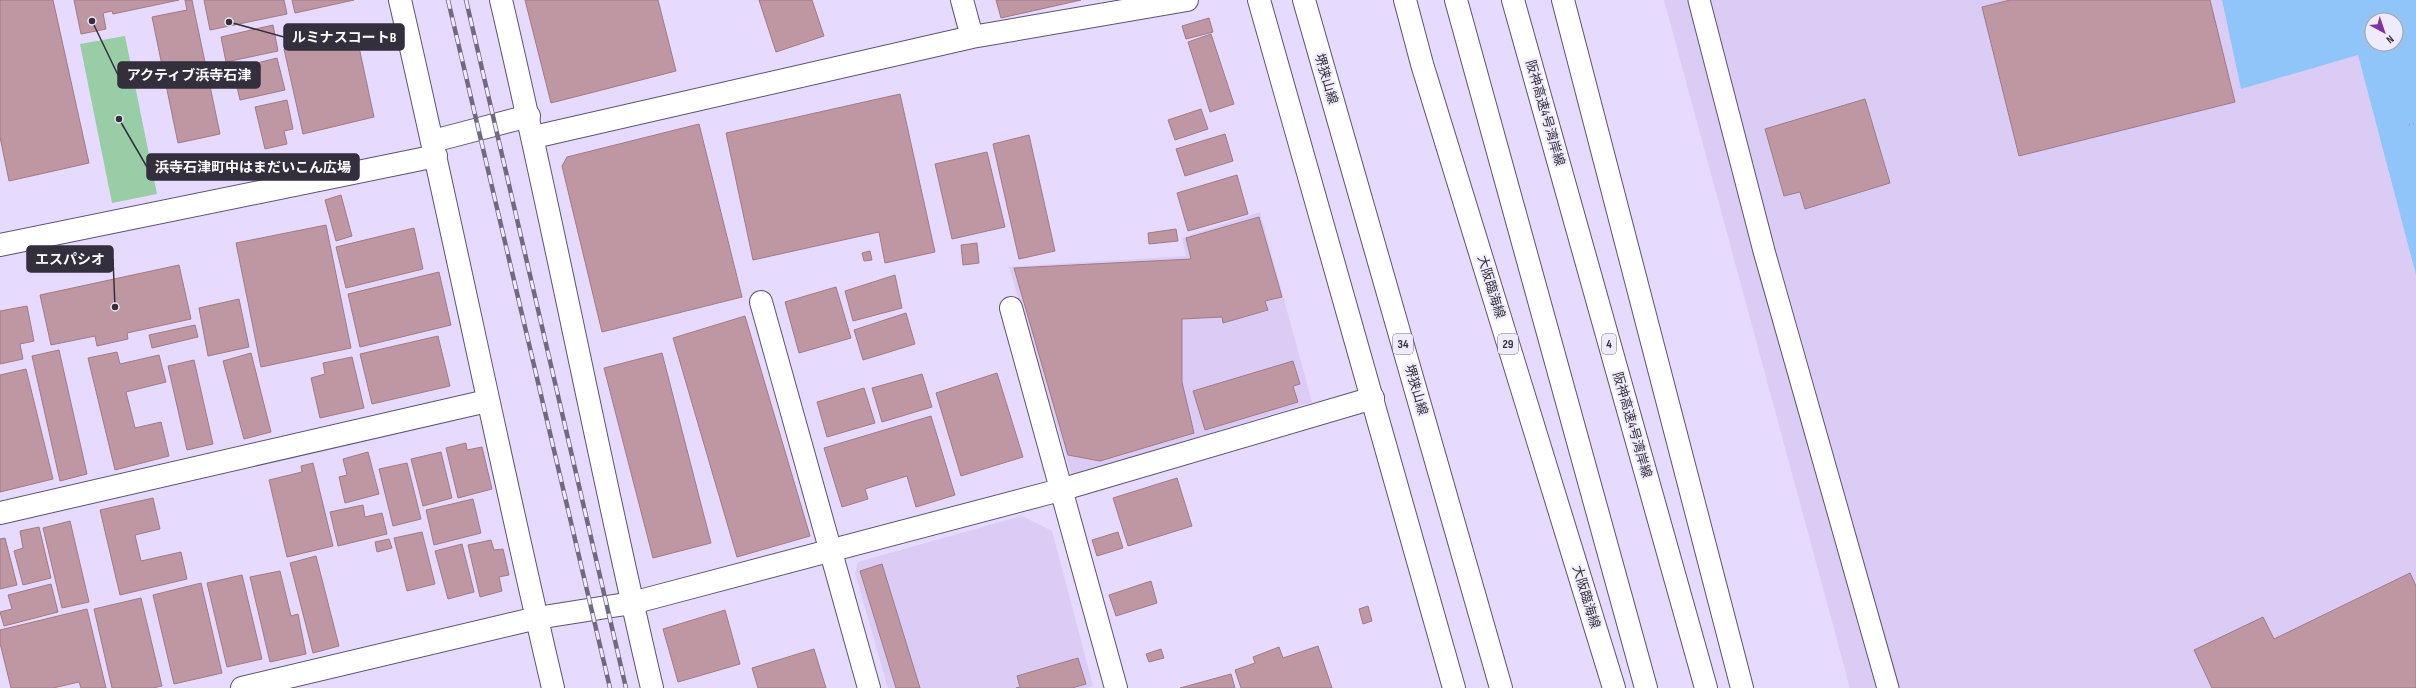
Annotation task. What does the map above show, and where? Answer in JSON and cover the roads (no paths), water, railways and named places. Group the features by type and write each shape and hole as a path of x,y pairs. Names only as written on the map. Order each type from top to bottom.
{"main road":[{"path":"400,0 553,688"},
{"path":"502,0 531,127 632,602 652,688"},
{"path":"962,0 972,37"},
{"path":"0,245 531,127 972,37 1187,0"},
{"path":"1258,0 1373,398 1454,688"},
{"name":"堺狭山線","path":"1304,0 1501,688"},
{"name":"大阪臨海線","path":"1405,0 1424,72 1614,688"},
{"path":"1456,0 1646,688"},
{"name":"阪神高速4号湾岸線","path":"1513,0 1706,688"},
{"path":"1563,0 1742,688"},
{"path":"761,302 832,550 869,688"},
{"path":"1010,308 1116,688"},
{"path":"242,688 537,618 632,602 1060,490 1373,398"},
{"path":"0,513 488,401"}],"lane":[{"path":"1699,0 1764,251 1888,688"}],"water":[{"path":"2222,0 2416,0 2416,275 2358,55 2241,89"}],"railway":[{"path":"448,0 610,688"},
{"path":"466,0 626,688"}],"place":[{"name":"アクティブ浜寺石津","path":"92,21"},
{"name":"ルミナスコートB","path":"229,22"},
{"name":"浜寺石津町中はまだいこん広場","path":"119,119"},
{"name":"エスパシオ","path":"115,307"}]}
